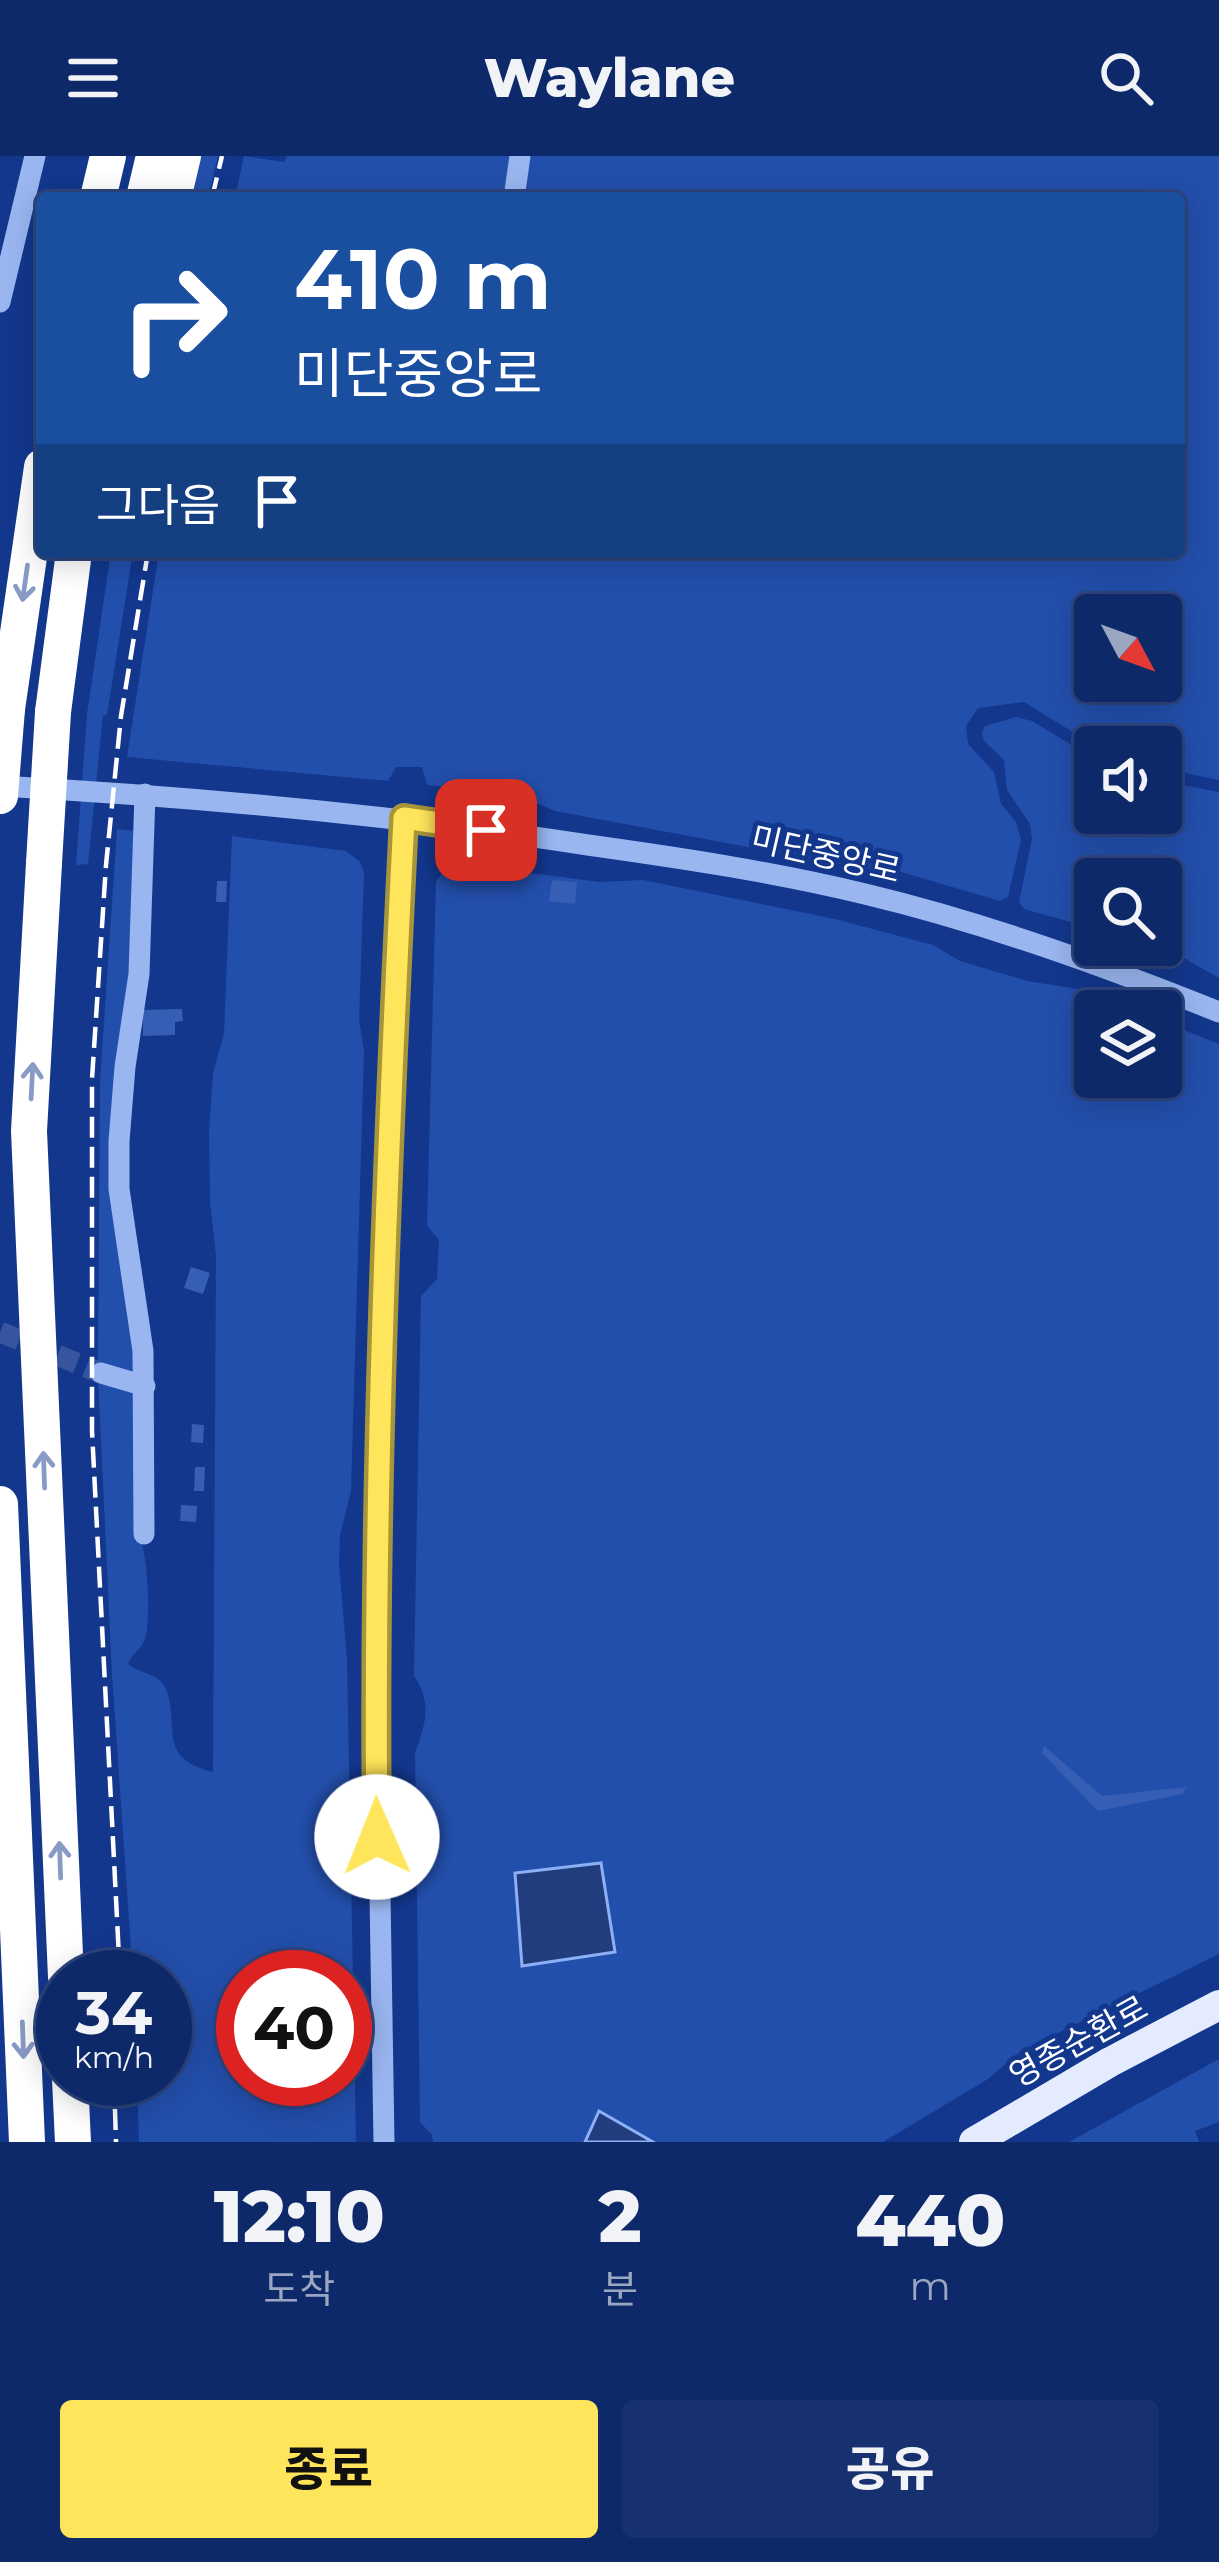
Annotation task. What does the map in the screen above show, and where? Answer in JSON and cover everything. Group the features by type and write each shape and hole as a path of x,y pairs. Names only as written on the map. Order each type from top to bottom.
{"highway":[{"path":"99,192 108,156"},
{"path":"145,192 154,156"},
{"path":"174,192 183,156"},
{"path":"0,796 7,709 36,508"},
{"path":"64,1950 29,1131 53,712 73,558"},
{"path":"0,1504 27,2142"},
{"path":"71,2106 73,2142"}],"main road":[{"name":"영종순환로","path":"974,2142 1110,2062 1219,2006"}],"street":[{"path":"0,302 35,156"},
{"path":"515,192 520,156"},
{"name":"미단중앙로","path":"0,786 404,818 746,868 1002,932 1219,1012"},
{"path":"144,1534 145,1386 139,1305 119,1190 119,1141 139,974 145,794"},
{"path":"384,2142 376,1647 404,818"},
{"path":"101,1373 145,1386"}],"shaded area":[{"path":"200,156 218,156 209,192 192,192"},
{"path":"244,156 284,162 287,156 1219,156 1219,780 1182,772 1182,726 1074,726 1074,733 1024,702 978,708 966,726 968,744 994,772 1001,804 1016,822 1021,840 1008,897 1000,901 891,869 855,867 555,811 518,795 427,785 422,767 396,767 388,781 127,757 158,558 1185,558 1185,192 236,192"},
{"path":"110,558 132,558 107,715 103,715 88,864 76,865 87,714"},
{"path":"1016,717 1032,721 1074,746 1074,834 1182,834 1182,785 1219,792 1219,978 1182,957 1182,858 1074,858 1074,923 1024,909 1019,902 1032,839 1030,824 1007,790 1004,760 984,741 985,726"},
{"path":"117,829 136,831 140,864 116,1104 135,1368 131,1371 98,1367 100,1082"},
{"path":"232,836 346,851 364,872 359,1020 364,1051 351,1491 340,1535 339,1565 347,1659 352,1950 216,1950 216,2106 355,2106 356,2142 139,2142 138,2106 192,2106 192,1950 131,1950 98,1378 139,1394 139,1537 148,1618 144,1642 128,1664 163,1684 177,1749 195,1766 213,1772 216,1256 209,1130 213,1074 224,1033"},
{"path":"460,864 600,882 643,880 835,919 933,945 960,961 1027,981 1078,989 1074,990 1074,1098 1182,1098 1182,1029 1219,1044 1219,1954 1021,2051 988,2079 883,2142 653,2142 600,2112 585,2142 433,2142 420,2122 415,1753 425,1705 414,1676 421,1296 437,1279 439,1240 427,1226 436,882 445,868"},
{"path":"601,1863 615,1952 522,1966 515,1873"},
{"path":"1219,2059 1219,2122 1195,2131 1199,2142 1069,2142"},
{"path":"599,2111 653,2142 585,2142"}],"building":[{"path":"552,880 577,882 575,904 549,901"},
{"path":"217,881 227,881 226,902 216,902"},
{"path":"182,1009 183,1021 175,1022 175,1035 143,1036 143,1010"},
{"path":"191,1267 210,1273 203,1294 184,1288"},
{"path":"192,1424 204,1425 203,1443 191,1442"},
{"path":"195,1467 205,1467 204,1491 194,1491"},
{"path":"181,1505 197,1506 196,1522 180,1521"},
{"path":"1044,1746 1102,1796 1186,1787 1183,1794 1098,1811 1042,1753"}],"tunnel":[{"path":"0,1332 101,1373"}],"railway":[{"path":"213,192 222,156"},
{"path":"119,1950 92,1431 92,1079 121,716 147,558"},
{"path":"115,2106 116,2142"}],"route":[{"path":"377,1837 376,1647 384,1336 404,818 486,830"}]}
